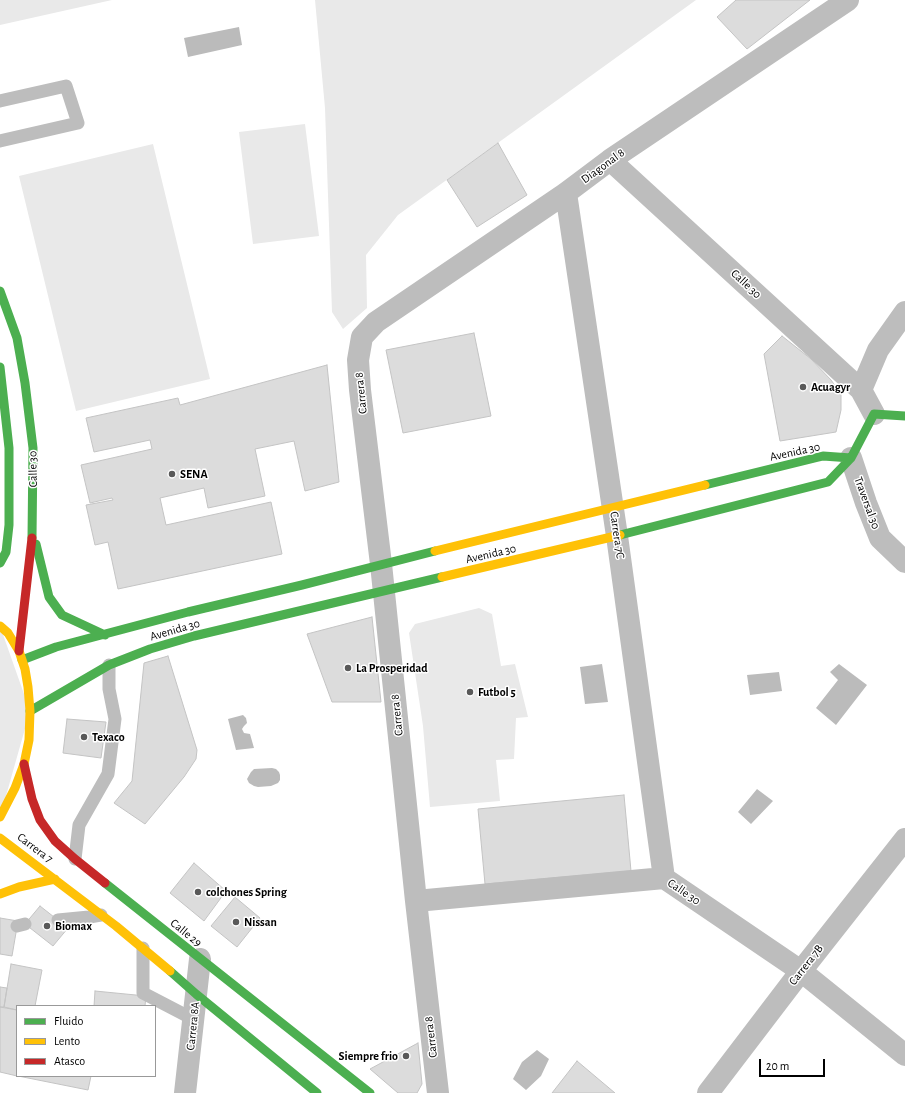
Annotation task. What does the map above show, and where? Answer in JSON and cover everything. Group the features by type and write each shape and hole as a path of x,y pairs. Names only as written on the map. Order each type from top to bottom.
{"main road":[{"name":"Calle 30","path":"0,291 17,338 25,383 33,448 33,532 21,656"},
{"name":"Calle 30","path":"0,367 9,448 8,525 6,552 0,563"},
{"path":"851,458 874,414 905,416"},
{"name":"Avenida 30","path":"21,656 188,612 824,456 851,458"},
{"name":"Avenida 30","path":"30,711 109,665 150,649 194,636 617,536 828,482 851,458"},
{"path":"33,532 49,597 62,615 105,635"},
{"path":"0,626 8,633 21,656 28,687 30,711 29,740 24,764 16,788 0,817"},
{"name":"Calle 29","path":"24,764 32,799 40,820 55,841 75,859 370,1093"},
{"name":"Carrera 7","path":"0,838 55,878"},
{"path":"0,894 55,878 143,948 196,994 317,1093"}],"street":[{"name":"Diagonal 8","path":"362,337 376,322 566,193 610,160 848,0"},
{"name":"Calle 30","path":"610,160 861,390 874,414"},
{"name":"Carrera 7C","path":"566,193 613,508 664,878"},
{"path":"861,390 878,350 905,312"},
{"name":"Carrera 8","path":"362,337 358,360 438,1093"},
{"name":"Traversal 30","path":"851,458 866,503 880,538 905,562"},
{"name":"Carrera 7B","path":"708,1093 801,971 905,839"},
{"name":"Calle 30","path":"416,901 664,878 801,971 905,1055"},
{"name":"Carrera 8A","path":"186,1093 200,959"}],"lane":[{"path":"0,101 66,86 78,123 0,141"},
{"path":"75,859 79,825 108,774 115,719 109,689 109,665"},
{"path":"58,920 101,915"},
{"path":"143,948 143,993 193,1019"}],"shaded area":[{"path":"0,0 112,0 0,25"},
{"path":"315,0 696,0 398,215 366,255 367,308 343,329 332,312 325,108"},
{"path":"239,27 242,45 188,57 184,38"},
{"path":"305,124 319,236 253,244 239,132"},
{"path":"153,144 210,379 76,411 19,176"},
{"name":"Futbol 5","path":"479,608 492,614 501,666 515,664 528,717 516,718 514,759 496,760 500,801 430,807 423,726 409,633 415,624"},
{"path":"0,626 30,711 0,817"},
{"path":"602,664 608,702 585,704 580,667"},
{"path":"839,664 867,685 836,725 816,708 838,680 830,672"},
{"path":"779,672 782,691 750,695 747,675"},
{"path":"243,715 246,718 247,723 242,729 244,733 250,734 254,748 236,750 228,719"},
{"path":"272,768 279,772 280,780 278,783 271,786 258,787 249,783 247,779 254,769"},
{"path":"757,789 773,801 751,824 738,812"},
{"path":"537,1050 549,1059 541,1076 526,1090 513,1079 522,1062"}],"building":[{"path":"736,0 810,0 747,49 717,17"},
{"path":"498,143 527,195 477,227 447,180"},
{"path":"474,333 491,416 403,433 386,350"},
{"name":"Acuagyr","path":"782,336 811,359 831,380 841,394 841,410 836,432 780,441 764,354"},
{"name":"SENA","path":"327,365 339,482 305,491 294,441 255,449 265,496 208,508 204,488 160,498 166,525 271,502 282,554 118,589 108,542 95,545 86,505 113,500 112,498 90,503 81,465 152,449 150,440 94,452 86,418 178,398 180,405"},
{"name":"La Prosperidad","path":"372,617 381,702 332,702 307,634"},
{"path":"168,656 197,750 196,759 184,777 145,824 114,803 132,781 144,663"},
{"name":"Texaco","path":"67,719 106,722 101,758 63,753"},
{"path":"624,795 631,871 485,884 478,809"},
{"name":"colchones Spring","path":"194,863 226,891 204,921 170,893"},
{"name":"Nissan","path":"235,897 260,918 237,947 211,926"},
{"name":"Biomax","path":"40,906 68,928 53,946 25,924"},
{"path":"0,918 18,921 12,956 0,954"},
{"path":"11,964 42,970 35,1005 16,1005 16,1010 4,1007"},
{"path":"0,987 7,988 4,1007 0,1007"},
{"path":"95,991 146,996 145,1005 94,1005"},
{"path":"0,1007 16,1010 16,1076 0,1072"},
{"name":"Siempre frio","path":"418,1043 422,1084 417,1093 398,1093 370,1069"},
{"path":"577,1061 615,1093 552,1093"},
{"path":"23,1077 91,1077 88,1090"}],"traffic: fast":[{"path":"0,291 17,338 25,383 33,448 32,538"},
{"path":"0,367 9,448 9,525 6,552 0,563"},
{"path":"620,535 828,482 851,458 874,414 905,416"},
{"path":"705,485 823,456 851,458"},
{"path":"36,544 49,597 62,615 105,635"},
{"path":"22,660 56,647 188,612 435,551"},
{"path":"30,711 109,665 150,649 194,636 442,577"},
{"path":"105,883 370,1093"},
{"path":"170,971 317,1093"}],"traffic: slow":[{"path":"435,551 705,485"},
{"path":"442,577 620,535"},
{"path":"0,626 8,633 19,651 25,669 30,711 29,740 24,764 15,788 0,817"},
{"path":"0,838 116,926 170,971"},
{"path":"0,894 19,887 55,879"}],"traffic: jam":[{"path":"19,651 32,538"},
{"path":"24,764 32,799 40,820 55,841 105,883"}],"place":[{"name":"Acuagyr","path":"803,387"},
{"name":"SENA","path":"172,474"},
{"name":"La Prosperidad","path":"348,668"},
{"name":"Futbol 5","path":"470,692"},
{"name":"Texaco","path":"84,737"},
{"name":"colchones Spring","path":"198,892"},
{"name":"Nissan","path":"236,922"},
{"name":"Biomax","path":"47,926"},
{"name":"Siempre frio","path":"406,1056"}]}
